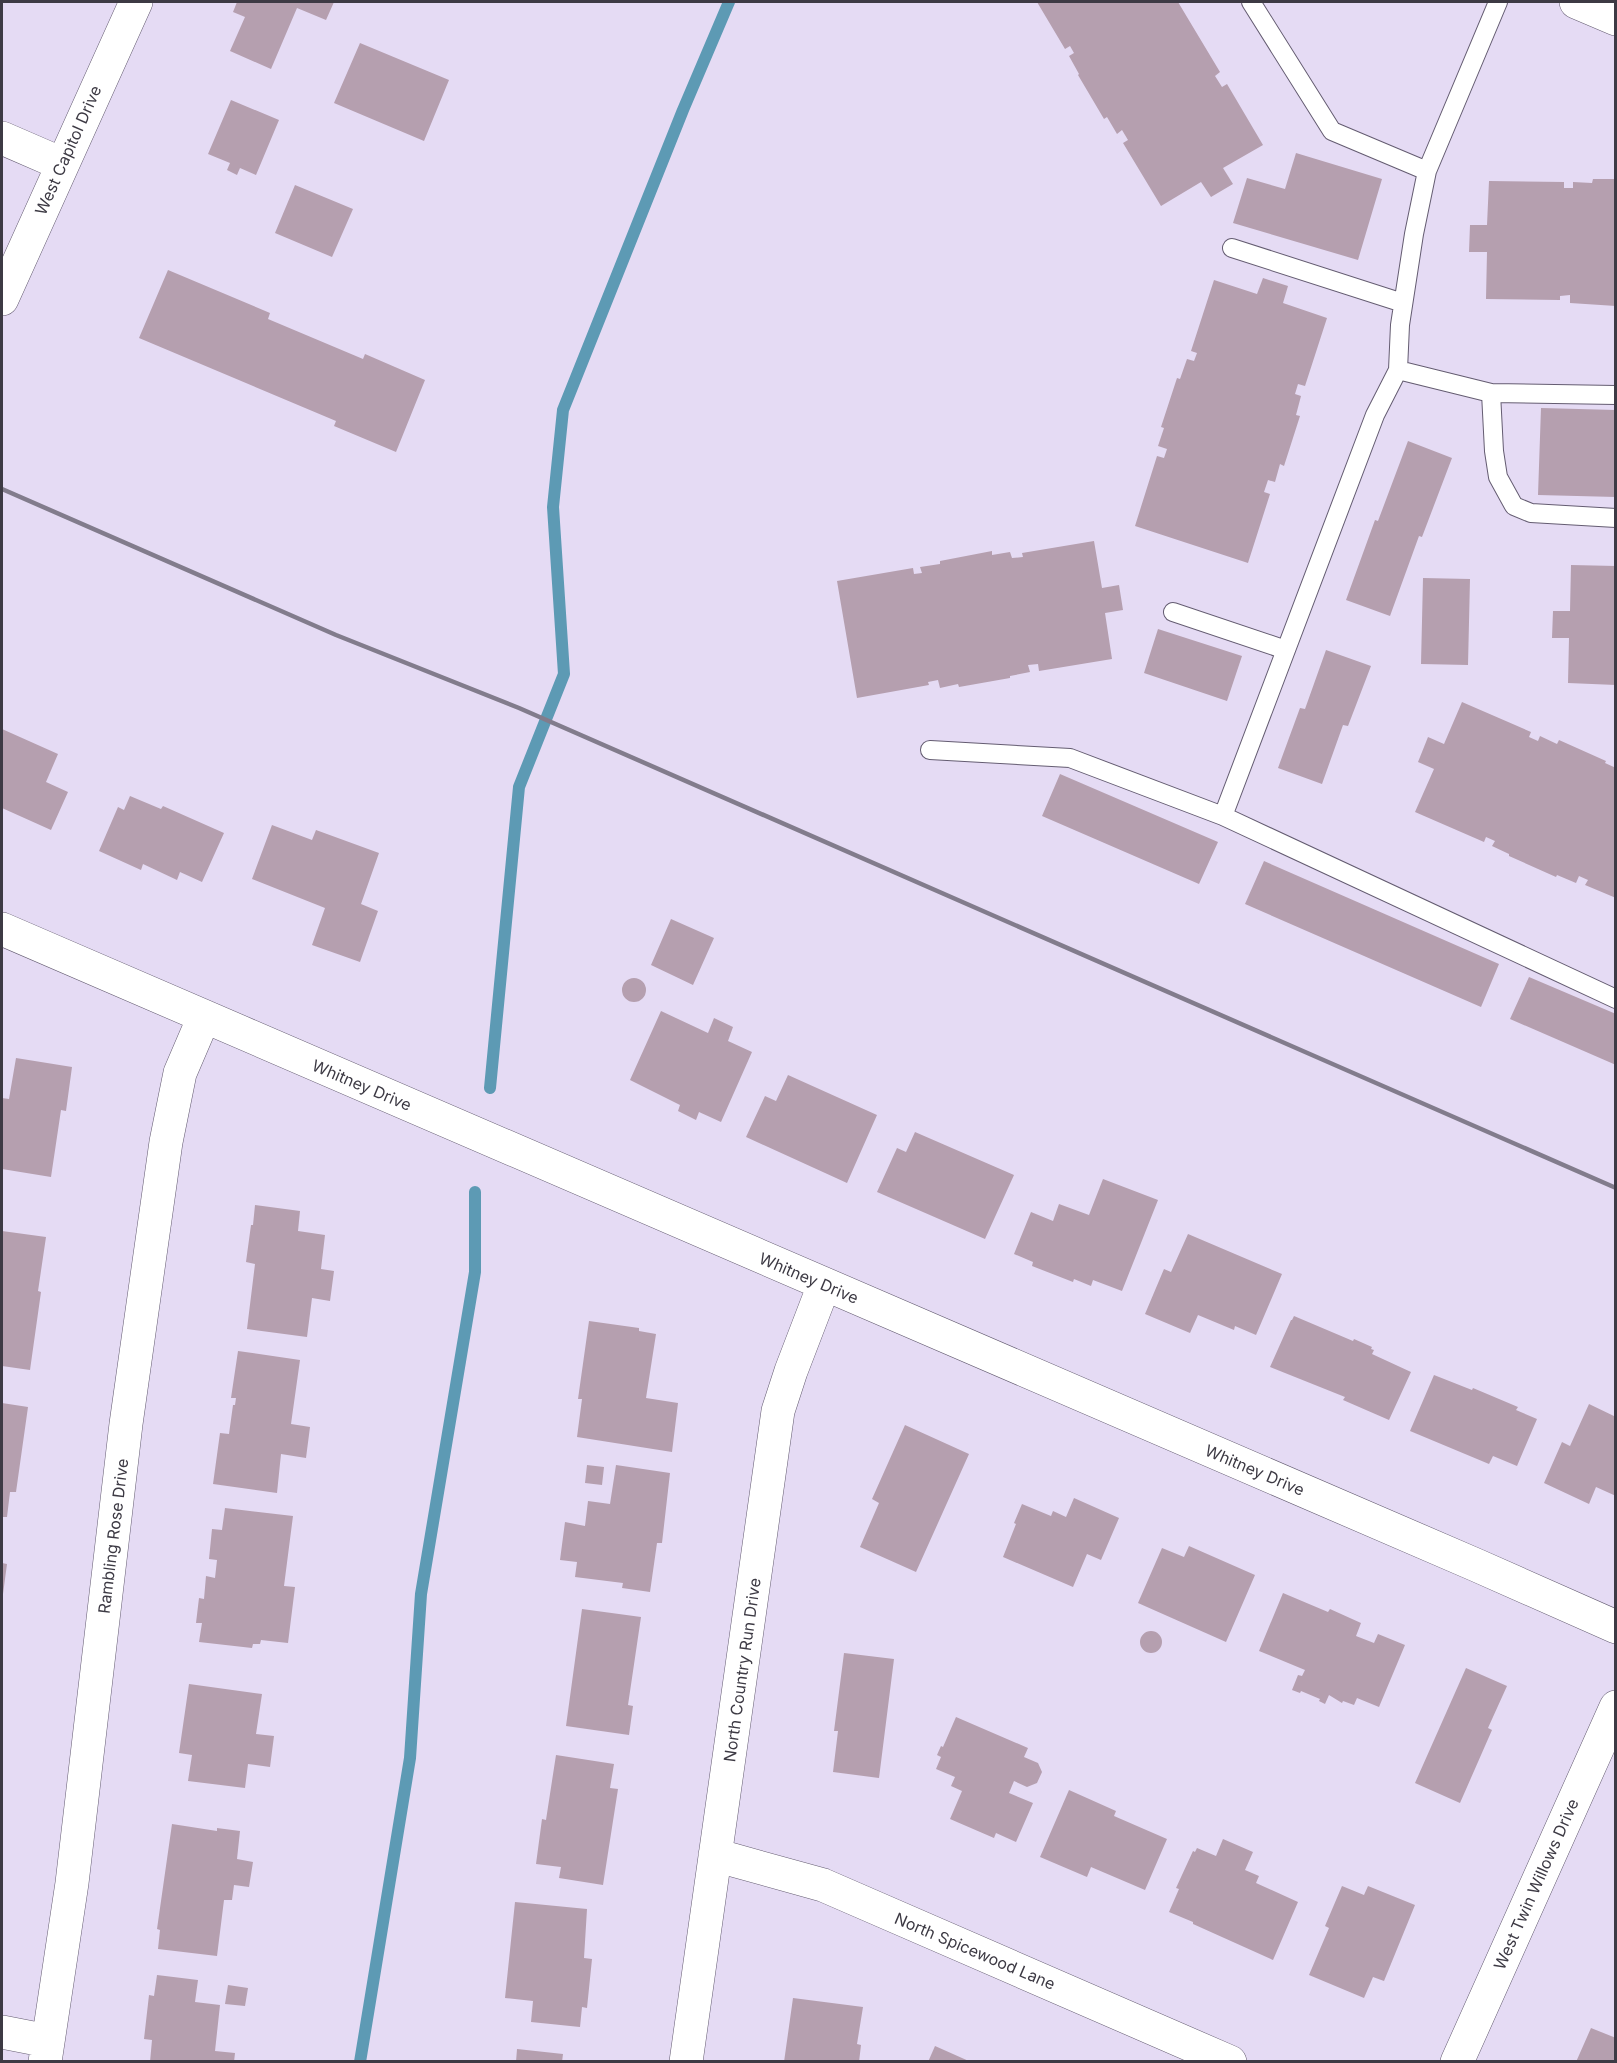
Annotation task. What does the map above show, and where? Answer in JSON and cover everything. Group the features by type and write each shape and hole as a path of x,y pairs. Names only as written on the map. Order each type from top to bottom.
{"street":[{"name":"West Capitol Drive","path":"2,299 136,2"},
{"path":"1576,2 1616,19"},
{"path":"2,138 62,164"},
{"name":"Whitney Drive","path":"2,929 1616,1627"},
{"name":"Rambling Rose Drive","path":"46,2051 72,1883 126,1424 166,1142 180,1073 204,1017"},
{"name":"North Country Run Drive","path":"686,2061 778,1411 790,1371 824,1285"},
{"name":"West Twin Willows Drive","path":"1457,2061 1616,1707"},
{"name":"North Spicewood Lane","path":"716,1855 823,1885 1230,2061"},
{"path":"2,2032 46,2051"}],"lane":[{"path":"1251,2 1332,130 1427,171"},
{"path":"1223,816 1375,415 1398,370 1403,303 1427,171 1497,2"},
{"path":"1232,248 1403,303"},
{"path":"1398,370 1491,393 1616,395"},
{"path":"1491,393 1493,442 1498,477 1514,506 1531,513 1616,518"},
{"path":"1173,612 1286,650"},
{"path":"930,750 1070,758 1223,816 1616,999"}],"building":[{"path":"237,2 334,2 326,20 297,8 271,69 230,51 245,17 233,12"},
{"path":"1037,2 1178,2 1220,72 1215,76 1222,87 1227,84 1263,145 1223,168 1233,184 1211,197 1201,182 1161,206 1123,143 1128,140 1122,130 1117,134 1107,117 1104,119 1069,56 1074,53 1070,46 1065,49"},
{"path":"360,43 449,80 424,141 334,103"},
{"path":"231,100 279,120 256,175 240,168 237,175 227,170 230,163 208,154"},
{"path":"1296,153 1382,179 1358,260 1233,223 1247,178 1285,189"},
{"path":"1593,179 1616,179 1616,306 1570,303 1570,295 1560,296 1560,300 1486,299 1487,252 1469,252 1470,225 1487,225 1489,181 1564,182 1564,188 1573,188 1573,182 1592,183"},
{"path":"295,185 353,209 332,257 275,233"},
{"path":"168,270 270,313 268,319 363,359 365,354 425,380 396,452 334,426 336,421 139,338"},
{"path":"1263,278 1288,286 1283,303 1327,318 1305,386 1298,384 1295,394 1301,396 1296,415 1300,416 1284,466 1280,464 1275,482 1268,480 1264,492 1270,494 1248,563 1135,526 1157,456 1164,458 1167,449 1158,446 1164,428 1161,427 1177,378 1180,379 1187,359 1194,361 1197,353 1191,351 1214,280 1257,294"},
{"path":"1541,408 1616,410 1616,497 1538,495"},
{"path":"1408,441 1452,458 1422,537 1419,536 1390,616 1346,600 1375,520 1378,521"},
{"path":"1094,541 1102,588 1119,585 1123,610 1105,613 1112,659 1039,671 1038,664 1028,665 1030,672 1010,676 1010,678 940,688 938,680 928,682 929,685 857,698 837,581 913,568 914,574 922,573 920,567 992,551 992,555 1010,552 1012,558 1023,557 1022,553"},
{"path":"1571,565 1616,566 1616,685 1568,683 1569,638 1552,638 1553,611 1570,611"},
{"path":"1423,578 1470,579 1468,665 1421,664"},
{"path":"1158,629 1242,656 1227,701 1144,673"},
{"path":"1326,650 1371,666 1348,726 1343,725 1322,784 1278,768 1300,708 1305,709"},
{"path":"1462,702 1531,732 1529,737 1538,741 1540,736 1557,744 1559,740 1606,761 1605,763 1616,768 1616,898 1585,885 1588,880 1579,876 1576,883 1557,875 1556,877 1492,846 1495,841 1486,837 1484,842 1415,812 1434,769 1418,762 1428,737 1444,744"},
{"path":"2,729 58,754 46,782 68,792 51,830 2,808"},
{"path":"1060,774 1218,842 1199,884 1042,816"},
{"path":"130,796 161,809 163,806 224,833 202,882 180,872 177,880 143,864 141,870 99,851 118,807 124,810"},
{"path":"272,825 312,840 316,830 379,853 361,904 378,911 360,962 312,945 325,908 252,879"},
{"path":"1264,861 1499,964 1481,1007 1245,904"},
{"path":"671,919 714,938 693,985 651,965"},
{"path":"1529,977 1616,1014 1616,1065 1510,1019"},
{"path":"634,978 639,979 645,985 645,995 639,1001 634,1002 629,1001 623,995 622,990 623,985 629,979"},
{"path":"661,1011 708,1033 714,1018 733,1027 728,1041 752,1052 721,1122 699,1112 696,1120 678,1111 680,1105 630,1080"},
{"path":"16,1058 72,1067 66,1111 61,1110 51,1177 2,1169 2,1098 9,1099"},
{"path":"788,1075 877,1115 847,1183 746,1137 765,1096 776,1101"},
{"path":"915,1132 1014,1175 985,1239 877,1192 897,1148 906,1152"},
{"path":"1103,1179 1158,1200 1122,1291 1093,1280 1091,1286 1074,1279 1073,1282 1032,1266 1033,1262 1014,1254 1031,1212 1053,1221 1059,1204 1089,1215"},
{"path":"255,1205 300,1211 298,1231 325,1235 321,1269 334,1271 330,1301 312,1298 307,1337 247,1329 255,1264 246,1262"},
{"path":"2,1231 46,1237 30,1370 2,1366"},
{"path":"1188,1234 1282,1274 1256,1335 1235,1326 1234,1330 1198,1315 1190,1333 1145,1314 1164,1269 1171,1272"},
{"path":"1294,1316 1372,1347 1371,1349 1374,1350 1372,1354 1411,1372 1389,1420 1343,1400 1345,1397 1270,1367"},
{"path":"589,1321 639,1328 639,1331 656,1334 646,1398 678,1403 672,1452 577,1437 582,1399 578,1399"},
{"path":"238,1351 300,1360 291,1424 310,1427 306,1458 281,1454 277,1493 213,1484 220,1433 229,1434 233,1405 235,1405 236,1398 231,1398"},
{"path":"1434,1375 1518,1407 1516,1410 1537,1419 1517,1466 1493,1456 1489,1464 1410,1431"},
{"path":"2,1403 28,1407 16,1492 10,1492 7,1517 2,1517"},
{"path":"1589,1404 1616,1417 1616,1496 1596,1487 1589,1504 1544,1483 1562,1442 1570,1446"},
{"path":"905,1425 969,1454 916,1572 860,1547 879,1503 872,1499"},
{"path":"587,1465 604,1467 602,1485 585,1483"},
{"path":"616,1465 670,1473 662,1543 657,1543 650,1592 622,1588 623,1583 575,1577 577,1562 560,1560 565,1522 585,1526 588,1501 610,1504"},
{"path":"1074,1498 1119,1518 1101,1560 1087,1554 1073,1587 1003,1557 1022,1504 1051,1516 1053,1511 1066,1517"},
{"path":"225,1508 293,1516 284,1586 295,1587 288,1643 261,1640 260,1644 253,1644 252,1648 199,1642 202,1623 196,1623 199,1598 204,1599 206,1576 215,1578 217,1560 209,1559 212,1529 222,1530"},
{"path":"1189,1546 1255,1575 1226,1642 1138,1603 1162,1548 1184,1557"},
{"path":"2,1563 7,1564 3,1594 2,1594"},
{"path":"1283,1593 1328,1612 1330,1609 1361,1623 1356,1636 1374,1643 1378,1634 1405,1645 1379,1707 1357,1698 1354,1705 1343,1701 1342,1703 1329,1695 1325,1704 1319,1701 1320,1699 1301,1691 1300,1693 1292,1690 1298,1675 1302,1676 1305,1670 1259,1651"},
{"path":"582,1609 641,1617 628,1705 633,1706 629,1735 566,1726"},
{"path":"1151,1631 1159,1634 1162,1642 1159,1650 1151,1653 1143,1650 1140,1642 1143,1634"},
{"path":"844,1653 894,1659 879,1778 833,1772 838,1731 834,1731"},
{"path":"1466,1668 1507,1686 1488,1728 1492,1730 1460,1803 1415,1783"},
{"path":"189,1684 262,1694 256,1734 274,1736 270,1767 248,1764 245,1788 188,1781 192,1755 179,1753"},
{"path":"956,1717 1028,1748 1024,1757 1038,1763 1042,1772 1037,1783 1027,1787 1014,1781 1009,1793 1033,1803 1016,1842 996,1833 994,1838 950,1819 962,1791 951,1786 955,1777 936,1769 941,1757 937,1755"},
{"path":"556,1755 614,1764 610,1788 618,1789 603,1885 559,1878 561,1867 536,1864 542,1819 546,1820"},
{"path":"1069,1790 1116,1811 1114,1816 1167,1839 1145,1890 1091,1867 1087,1877 1040,1857"},
{"path":"172,1824 217,1831 217,1828 240,1831 237,1859 253,1862 249,1887 234,1885 232,1900 224,1900 217,1956 158,1949 160,1930 157,1929"},
{"path":"1223,1839 1253,1852 1245,1870 1259,1876 1256,1883 1298,1902 1273,1960 1169,1912 1179,1889 1176,1888 1193,1851 1195,1852 1197,1848 1216,1856"},
{"path":"1342,1886 1364,1895 1368,1886 1415,1905 1384,1981 1373,1977 1364,1998 1309,1975 1329,1928 1325,1926"},
{"path":"515,1902 587,1909 584,1958 592,1959 587,2008 582,2007 580,2027 531,2022 533,2001 505,1998"},
{"path":"157,1975 198,1980 195,2002 220,2005 215,2051 235,2053 234,2062 150,2062 152,2040 144,2039 149,1995 154,1996"},
{"path":"228,1985 248,1988 245,2006 225,2004"},
{"path":"793,1998 863,2007 857,2044 861,2045 859,2062 784,2062"},
{"path":"1591,2028 1616,2038 1616,2062 1576,2062"},
{"path":"935,2046 971,2062 928,2062"},
{"path":"517,2049 563,2054 562,2062 516,2062"}],"waterway":[{"path":"490,1088 519,787 564,674 553,507 563,410 683,110 729,2"},
{"path":"360,2062 410,1758 421,1594 475,1272 475,1192"}],"railway":[{"path":"2,489 336,635 519,708 1616,1188"}]}
